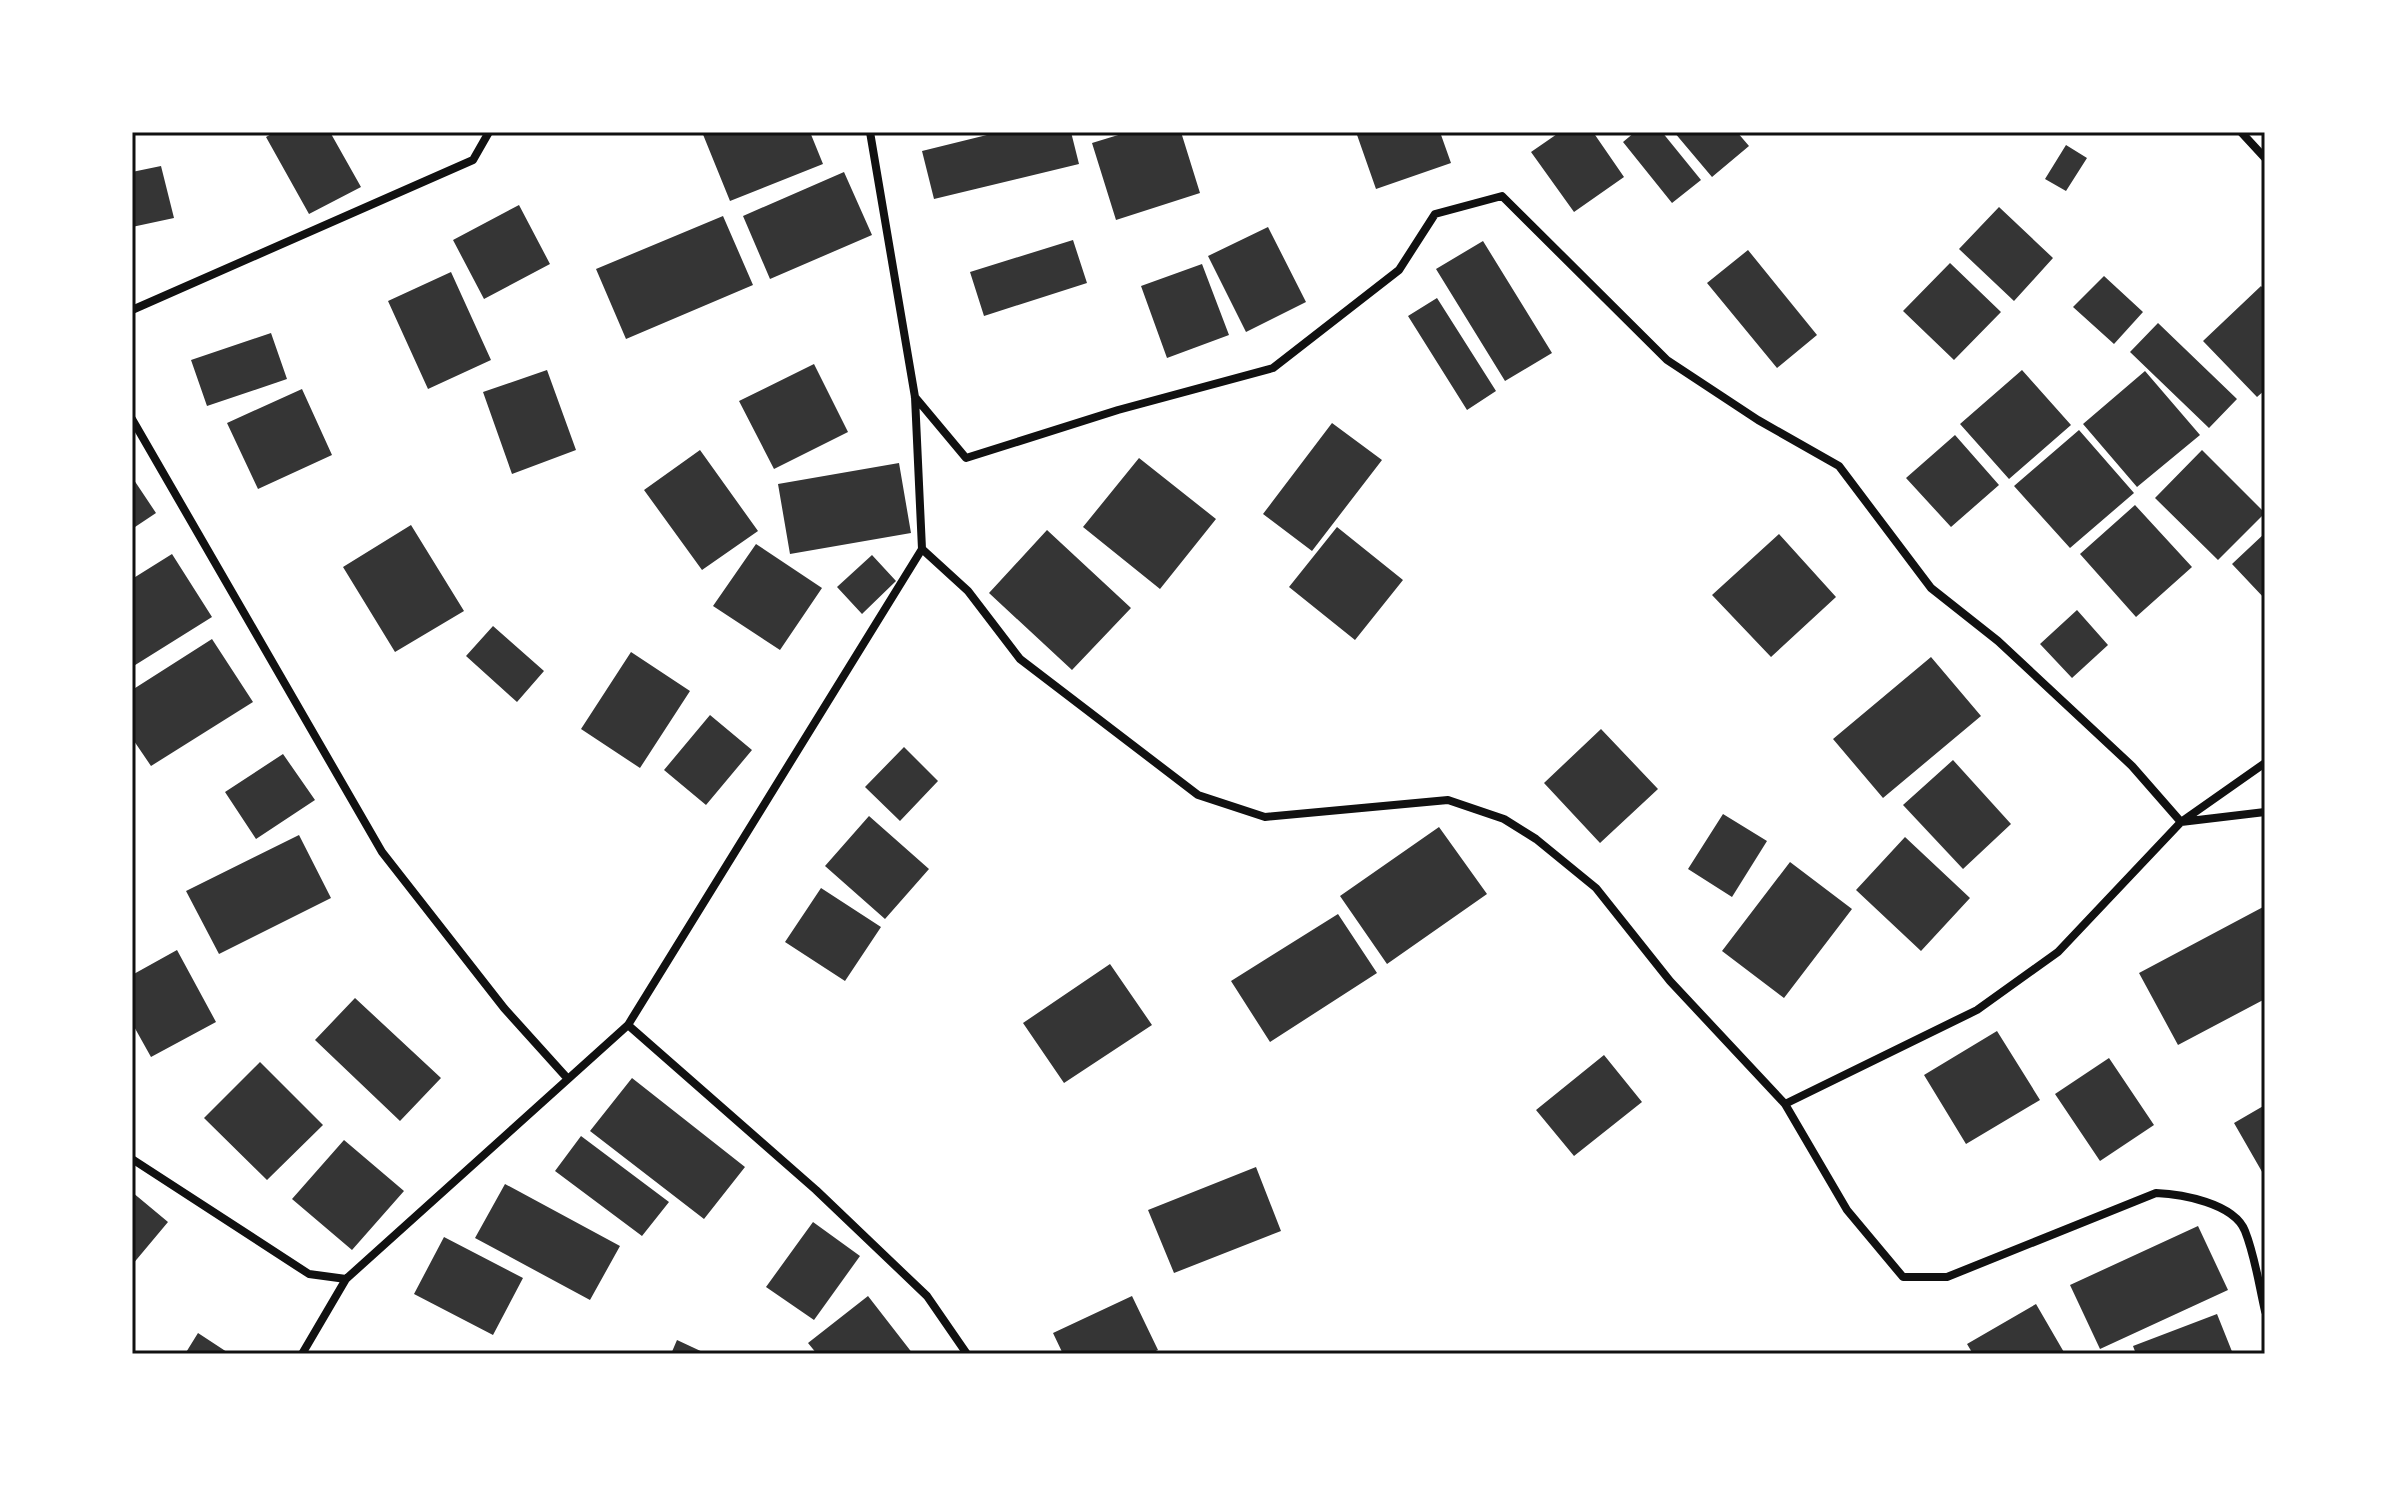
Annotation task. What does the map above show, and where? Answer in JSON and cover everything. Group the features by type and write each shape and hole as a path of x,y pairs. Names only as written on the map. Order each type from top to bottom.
{"street":[{"path":"132,310 473,160 489,132"},
{"path":"302,1354 346,1279 628,1025 922,549 915,397 870,132"},
{"path":"2241,132 2265,158"},
{"path":"915,397 966,458 1118,410 1273,368 1399,270 1435,214 1502,196 1667,360 1758,420 1839,466 1931,588 2009,651 2132,766 2181,822"},
{"path":"132,419 382,852 504,1008 568,1079"},
{"path":"922,549 968,591 1020,659 1198,795 1265,817 1448,800 1515,826 1596,888 1670,981 1785,1104 1847,1210 1903,1277 1947,1277 2156,1193 2181,1194 2212,1203 2244,1227 2265,1311"},
{"path":"1785,1104 1989,1001 2058,952 2181,822 2265,763"},
{"path":"2181,822 2265,812"},
{"path":"628,1025 816,1190 927,1296 967,1354"},
{"path":"132,1159 309,1274 346,1279"}],"building":[{"path":"275,132 330,132 361,187 309,214 266,137"},
{"path":"702,132 810,132 823,164 730,201"},
{"path":"999,132 1071,132 1079,164 934,199 922,151"},
{"path":"1128,132 1181,132 1200,193 1116,220 1092,143"},
{"path":"1356,132 1440,132 1451,163 1376,189"},
{"path":"1560,132 1593,132 1624,177 1574,212 1531,152"},
{"path":"1635,132 1662,132 1701,180 1672,203 1623,142"},
{"path":"1674,132 1737,132 1749,146 1712,177"},
{"path":"2066,145 2087,158 2066,191 2045,179"},
{"path":"161,166 174,218 132,227 132,172"},
{"path":"844,172 872,235 770,279 743,216"},
{"path":"519,205 550,264 484,299 453,240"},
{"path":"1999,207 2053,258 2014,301 1959,249"},
{"path":"723,216 753,285 626,339 596,269"},
{"path":"1268,227 1306,302 1246,332 1208,256"},
{"path":"1073,240 1087,283 984,316 970,272"},
{"path":"1483,241 1552,353 1505,381 1436,269"},
{"path":"1748,250 1817,335 1777,368 1707,283"},
{"path":"1950,263 2001,312 1954,360 1903,311"},
{"path":"1202,264 1229,335 1167,358 1141,286"},
{"path":"451,272 491,360 428,389 388,301"},
{"path":"2104,276 2143,312 2114,344 2073,307"},
{"path":"2261,286 2265,291 2265,390 2257,397 2203,341"},
{"path":"1437,298 1496,391 1467,410 1408,316"},
{"path":"2158,323 2237,399 2209,428 2130,352"},
{"path":"271,333 287,379 207,406 191,360"},
{"path":"814,364 848,432 774,469 739,401"},
{"path":"547,370 576,450 512,474 483,392"},
{"path":"2022,370 2071,425 2009,479 1960,424"},
{"path":"2145,371 2200,435 2137,487 2083,424"},
{"path":"302,389 332,455 258,489 227,423"},
{"path":"1332,423 1382,460 1312,551 1263,514"},
{"path":"2079,430 2134,493 2070,548 2014,486"},
{"path":"1955,435 1999,485 1951,527 1906,478"},
{"path":"700,450 758,531 702,570 644,490"},
{"path":"2202,450 2265,513 2218,560 2155,498"},
{"path":"1139,458 1216,519 1160,589 1083,527"},
{"path":"899,463 911,533 790,554 778,484"},
{"path":"132,477 156,513 132,529"},
{"path":"2135,505 2192,567 2136,617 2080,554"},
{"path":"411,525 464,611 395,652 343,567"},
{"path":"1337,527 1403,580 1355,640 1289,587"},
{"path":"1047,530 1131,608 1072,670 989,593"},
{"path":"2265,533 2265,599 2232,564"},
{"path":"1779,534 1836,597 1771,657 1712,595"},
{"path":"756,544 822,588 780,650 713,606"},
{"path":"172,554 212,617 132,667 132,579"},
{"path":"872,555 896,581 862,614 837,587"},
{"path":"2077,610 2108,645 2072,678 2040,644"},
{"path":"493,626 544,671 517,702 466,656"},
{"path":"212,639 253,702 151,766 132,738 132,690"},
{"path":"631,652 690,691 640,768 581,729"},
{"path":"1931,657 1981,716 1883,798 1833,739"},
{"path":"710,715 752,750 706,805 664,770"},
{"path":"1601,729 1658,789 1600,843 1544,783"},
{"path":"904,747 938,781 900,821 865,787"},
{"path":"283,754 315,800 256,839 225,792"},
{"path":"1953,760 2011,824 1963,869 1903,805"},
{"path":"1723,814 1767,841 1732,897 1688,869"},
{"path":"869,816 929,869 885,919 825,866"},
{"path":"1439,827 1487,894 1387,964 1340,896"},
{"path":"299,835 331,898 219,954 186,891"},
{"path":"1905,837 1970,898 1921,951 1856,890"},
{"path":"1790,862 1852,909 1784,998 1722,951"},
{"path":"821,888 881,927 845,981 785,942"},
{"path":"2265,906 2265,999 2178,1045 2139,973"},
{"path":"1338,914 1377,973 1270,1042 1231,981"},
{"path":"177,950 216,1022 151,1057 132,1023 132,975"},
{"path":"1110,964 1152,1025 1064,1083 1023,1023"},
{"path":"355,998 441,1078 400,1121 315,1040"},
{"path":"1997,1031 2040,1100 1966,1144 1924,1075"},
{"path":"1604,1055 1642,1102 1574,1156 1536,1110"},
{"path":"2109,1058 2154,1125 2100,1161 2055,1094"},
{"path":"260,1062 323,1125 267,1180 204,1118"},
{"path":"632,1078 745,1167 704,1219 590,1131"},
{"path":"2265,1105 2265,1177 2234,1123"},
{"path":"581,1136 669,1202 642,1236 555,1171"},
{"path":"344,1140 404,1191 352,1250 292,1199"},
{"path":"1256,1167 1281,1231 1174,1273 1148,1210"},
{"path":"505,1184 620,1246 590,1300 475,1238"},
{"path":"132,1192 168,1222 132,1265"},
{"path":"813,1222 860,1256 814,1320 766,1287"},
{"path":"2198,1226 2228,1290 2100,1349 2070,1285"},
{"path":"444,1237 523,1278 493,1335 414,1294"},
{"path":"868,1296 913,1354 817,1354 808,1343"},
{"path":"1132,1296 1158,1350 1149,1354 1063,1354 1053,1333"},
{"path":"2036,1304 2065,1354 1973,1354 1967,1344"},
{"path":"2217,1314 2233,1354 2136,1354 2133,1346"},
{"path":"198,1333 230,1354 185,1354"},
{"path":"677,1340 707,1354 671,1354"}]}
